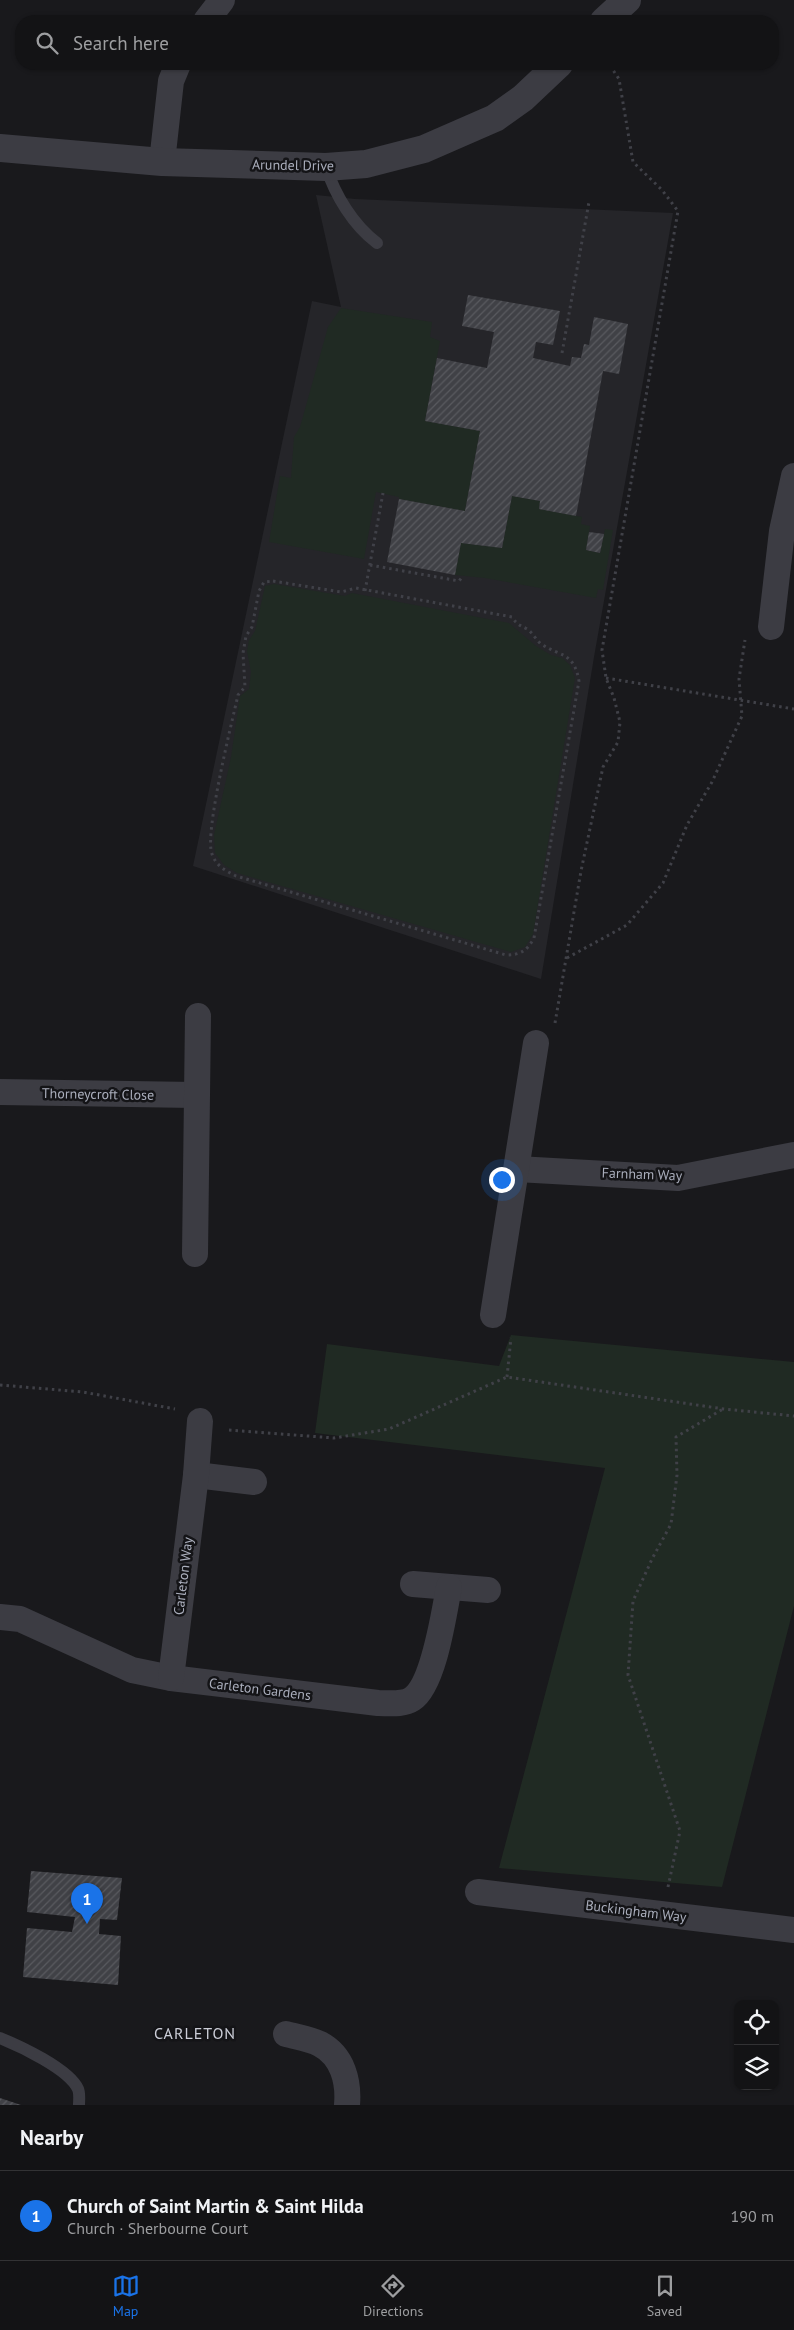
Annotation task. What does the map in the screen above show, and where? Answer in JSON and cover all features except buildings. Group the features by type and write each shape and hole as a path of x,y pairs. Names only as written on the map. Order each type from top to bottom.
{"street":[{"path":"211,15 222,0"},
{"path":"611,15 627,0"},
{"path":"162,162 172,81 176,70"},
{"name":"Arundel Drive","path":"0,148 162,162 326,167 366,164 424,149 495,118 522,98 552,70"},
{"path":"771,627 786,574 782,531 794,476"},
{"path":"195,1254 195,1095 198,1016"},
{"path":"493,1315 518,1168 536,1043"},
{"name":"Thorneycroft Close","path":"0,1092 195,1095"},
{"name":"Farnham Way","path":"518,1168 678,1178 794,1155"},
{"name":"Carleton Way","path":"171,1678 196,1474 200,1424"},
{"path":"196,1474 254,1482"},
{"path":"413,1584 488,1590"},
{"name":"Carleton Gardens","path":"0,1617 20,1620 132,1670 171,1678 396,1704 413,1699 426,1681 432,1664 450,1587"},
{"name":"Buckingham Way","path":"478,1892 794,1930"},
{"path":"286,2034 320,2044 336,2058 344,2072 348,2091 346,2105"}],"lane":[{"path":"326,167 331,182 358,226 377,244"},
{"path":"0,2038 46,2060 60,2070 78,2090 79,2105"}],"path":[{"path":"536,1043 553,1034 581,871 603,767 618,742 620,722 614,698 606,678 602,650 678,211 662,190 633,162 619,78 614,70"},
{"path":"562,353 588,202"},
{"path":"365,591 383,493"},
{"path":"370,564 459,581 463,576"},
{"path":"273,580 341,592 356,588 365,591 512,618 518,626 527,630 541,644 566,655 573,662 577,670 579,681 534,938 528,949 517,955 506,955 236,876 220,868 211,853 211,824 238,695 245,687 243,653 246,636 252,627 259,591 264,582 273,580"},
{"path":"566,959 627,925 663,883 687,825 712,782 742,716 739,679 748,622 771,627"},
{"path":"606,678 741,702 794,709"},
{"path":"0,1384 84,1392 182,1410 200,1424 334,1438 389,1429 507,1378 724,1409 794,1416"},
{"path":"663,1914 680,1831 628,1675 633,1602 652,1559 671,1524 677,1475 676,1437 724,1409"}],"shaded area":[{"path":"316,195 355,199 673,213 594,657 541,979 193,866 312,301 341,307"},
{"path":"341,308 432,322 430,337 440,341 425,421 480,431 465,511 399,499 399,497 376,492 364,559 269,542 280,476 291,478 294,437 300,427 328,327"},
{"path":"512,496 540,501 539,509 582,517 581,524 590,526 586,550 600,553 605,529 613,530 603,590 598,589 596,598 485,578 455,575 461,543 502,548"},
{"path":"274,584 345,596 352,593 509,623 536,646 551,655 562,658 570,665 575,678 533,934 525,947 511,952 237,873 224,865 215,853 214,835 231,757 240,696 249,689 251,672 247,651 249,640 255,631 265,586"},
{"path":"511,1335 794,1362 794,1606 722,1887 499,1868 605,1468 315,1433 327,1344 499,1366"}],"place":[{"name":"Church of Saint Martin & Saint Hilda","path":"87,1924"}],"district":[{"name":"CARLETON","path":"195,2033"}]}
